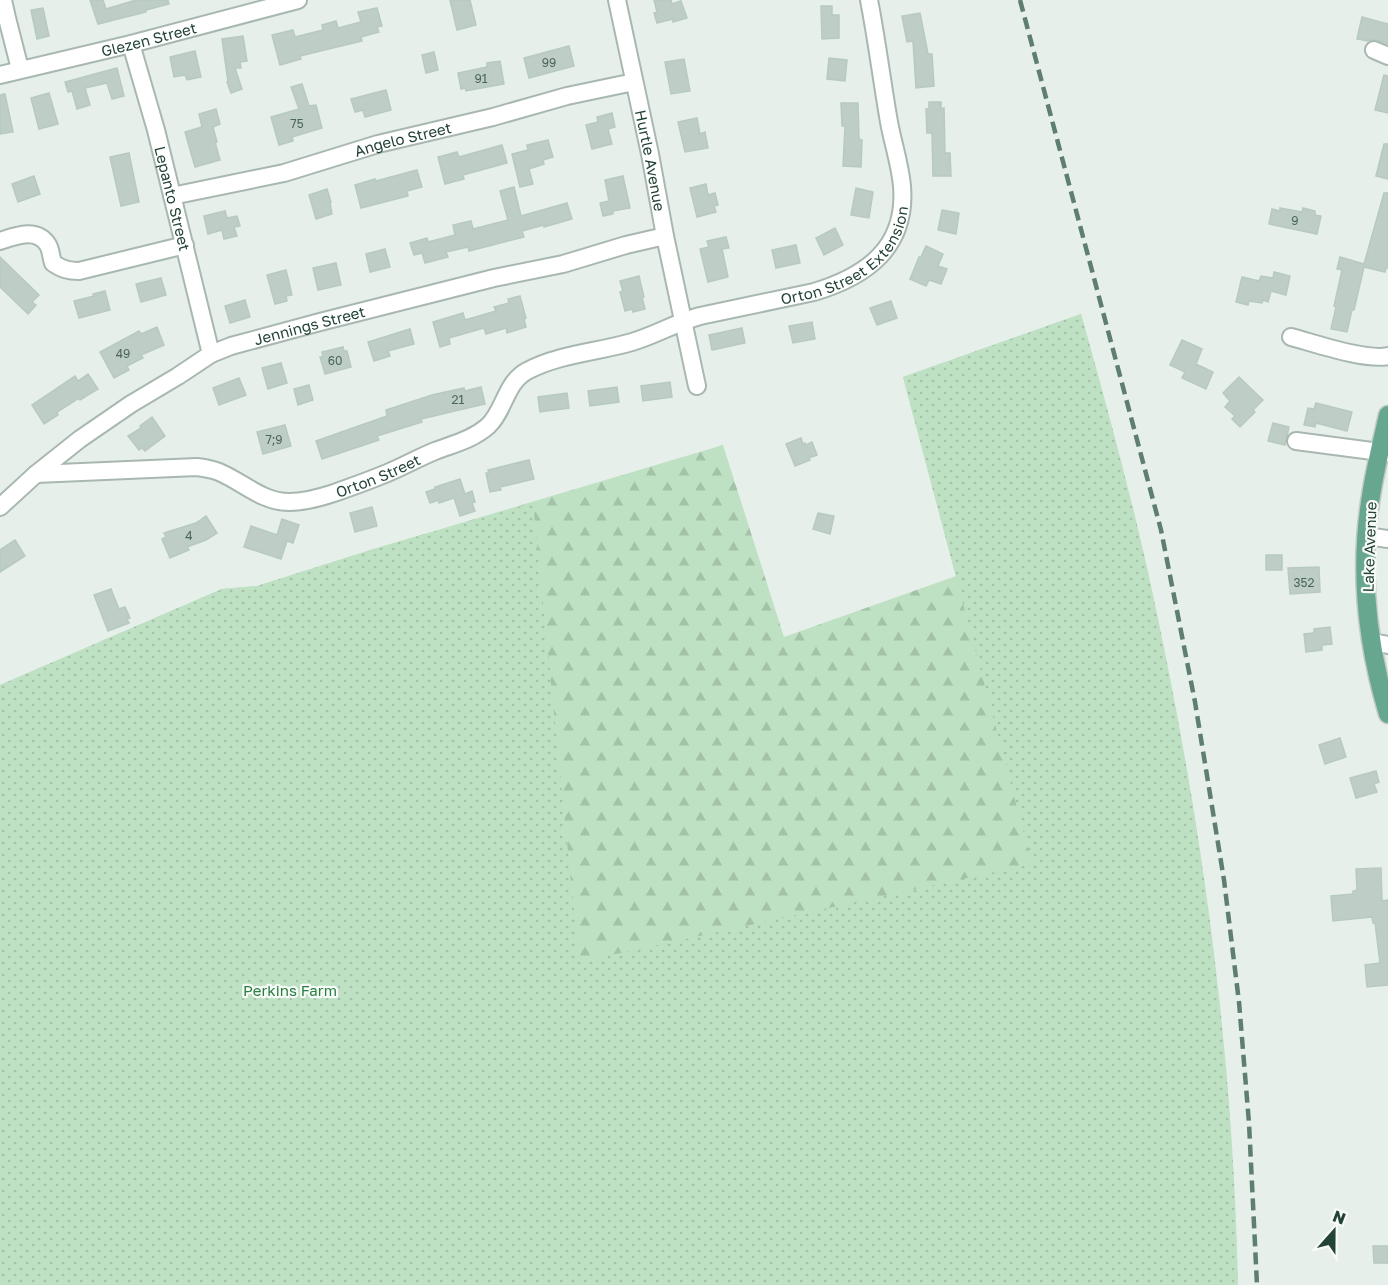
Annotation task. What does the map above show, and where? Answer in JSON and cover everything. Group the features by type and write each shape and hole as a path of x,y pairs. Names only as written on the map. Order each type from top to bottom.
{"main road":[{"name":"Lake Avenue","path":"1388,415 1384,452 1371,496 1367,536 1366,593 1380,644 1377,675 1388,714"}],"street":[{"path":"3,0 20,69"},
{"name":"Glezen Street","path":"0,75 131,44 298,0"},
{"name":"Hurtle Avenue","path":"617,0 697,386"},
{"name":"Orton Street Extension","path":"683,320 830,287 866,269 889,243 900,214 902,188 869,0"},
{"name":"Lepanto Street","path":"131,44 156,130 211,354"},
{"name":"Angelo Street","path":"172,196 284,173 378,144 493,117 567,96 634,82"},
{"path":"0,241 34,234 48,245 53,263 69,271 79,271 184,244"},
{"name":"Jennings Street","path":"0,507 65,450 114,415 211,354 231,346 331,319 665,237"},
{"name":"Orton Street","path":"36,474 197,467 219,472 269,500 290,502 313,500 369,481 472,437 494,420 513,383 527,371 561,358 645,338 683,320"},
{"path":"1291,337 1361,355 1388,356"},
{"path":"1296,441 1384,452"},
{"path":"1367,536 1388,539"}],"green space":[{"name":"Perkins Farm","path":"1081,314 1136,524 1167,666 1193,808 1212,940 1225,1061 1238,1285 0,1285 0,685 222,589 257,586 723,445 784,637 956,576 903,377"},
{"name":"Perkins Farm","path":"1081,314 1146,563 1165,652 1197,832 1221,1012 1235,1194 1238,1285 0,1285 0,685 222,589 257,586 377,548 533,503 579,962 1032,864 903,377"}],"building":[{"path":"90,0 103,0 106,9 136,0 168,0 169,4 98,24"},
{"path":"450,0 470,0 476,25 457,30"},
{"path":"654,0 671,0 672,4 681,1 687,18 657,23"},
{"path":"821,6 832,6 832,15 839,15 839,38 822,39"},
{"path":"43,8 49,36 37,39 31,10"},
{"path":"377,8 382,26 377,27 379,32 361,37 362,41 300,56 301,59 280,65 272,35 293,30 295,37 323,30 322,25 336,21 338,28 361,22 358,12"},
{"path":"920,13 928,54 932,54 934,86 916,88 913,41 907,42 902,16"},
{"path":"1362,17 1388,24 1388,44 1378,40 1357,39"},
{"path":"243,36 247,61 240,62 241,68 235,68 242,89 231,93 227,82 222,39"},
{"path":"569,46 574,66 529,78 524,58"},
{"path":"195,51 201,77 187,80 185,75 174,77 170,57"},
{"path":"434,52 438,70 426,73 422,55"},
{"path":"829,58 847,60 845,81 827,79"},
{"path":"684,59 690,91 671,94 665,62"},
{"path":"500,61 504,84 466,91 465,88 461,89 458,73 487,67 487,63"},
{"path":"117,68 124,96 112,99 107,83 85,88 90,105 77,109 72,91 68,92 65,82"},
{"path":"1384,75 1388,76 1388,113 1375,110"},
{"path":"302,84 309,106 316,105 322,128 292,137 293,141 279,145 271,117 299,109 291,87"},
{"path":"386,90 391,110 365,117 363,110 355,112 351,99"},
{"path":"49,93 58,124 39,129 31,98"},
{"path":"5,94 13,132 0,134 0,95"},
{"path":"929,102 941,102 941,109 944,108 945,153 950,153 951,176 933,176 932,133 927,133 926,109 929,109"},
{"path":"841,103 858,103 859,139 862,140 861,167 843,166 845,126 842,126"},
{"path":"216,109 220,124 213,127 220,160 195,167 185,132 202,127 199,114"},
{"path":"612,113 615,127 608,129 612,144 592,149 586,125 598,122 597,117"},
{"path":"697,118 700,134 705,132 708,148 685,152 678,122"},
{"path":"548,140 553,157 543,160 544,164 529,169 533,184 520,187 512,154 528,150 527,145"},
{"path":"1384,144 1388,144 1388,179 1376,176"},
{"path":"502,145 507,163 463,175 464,179 445,184 438,157 457,152 459,157"},
{"path":"129,153 139,202 121,206 110,157"},
{"path":"417,170 422,187 407,191 408,196 361,208 355,185"},
{"path":"34,176 40,194 18,202 12,184"},
{"path":"623,176 630,208 613,211 613,214 603,216 600,203 609,201 605,180"},
{"path":"706,184 708,195 715,193 718,205 714,206 716,212 697,217 690,188"},
{"path":"514,187 521,216 567,203 572,219 522,231 524,237 469,251 468,247 446,252 448,257 425,263 422,253 414,255 410,243 427,238 428,242 455,235 453,225 471,221 473,229 508,220 500,191"},
{"path":"856,188 873,192 869,218 851,215"},
{"path":"327,189 332,214 316,219 309,195"},
{"path":"1384,193 1388,193 1388,268 1385,272 1364,267 1347,332 1331,329 1342,270 1337,269 1340,257 1364,264"},
{"path":"1280,208 1302,212 1303,208 1315,211 1315,215 1321,216 1317,234 1269,224 1272,209 1280,211"},
{"path":"942,210 959,213 956,234 938,230"},
{"path":"225,211 227,218 237,216 240,226 234,227 237,236 224,239 222,230 208,234 204,216"},
{"path":"835,228 843,245 824,255 816,238"},
{"path":"726,237 729,248 722,249 728,277 708,282 700,249 709,247 707,241"},
{"path":"796,245 800,263 776,268 772,250"},
{"path":"926,246 943,254 938,266 947,269 941,284 929,280 926,286 910,279"},
{"path":"385,249 390,267 370,272 366,254"},
{"path":"0,257 39,295 32,302 36,305 28,314 0,287"},
{"path":"336,263 341,285 318,290 313,268"},
{"path":"286,270 292,295 286,296 287,301 275,304 267,275"},
{"path":"1274,272 1290,276 1286,295 1271,291 1268,302 1249,301 1248,305 1236,302 1242,277 1259,281 1261,276 1273,278"},
{"path":"639,276 645,309 625,311 620,292 623,291 620,281"},
{"path":"161,278 166,295 141,302 136,284"},
{"path":"105,291 110,310 79,318 74,301"},
{"path":"520,296 526,327 507,333 506,328 486,334 484,328 449,338 450,344 440,347 433,322 463,313 465,320 496,311 494,307 509,303 508,299"},
{"path":"245,300 250,317 230,323 225,306"},
{"path":"891,301 897,318 877,325 870,308"},
{"path":"812,322 815,339 793,343 789,326"},
{"path":"157,327 164,345 141,355 143,358 127,366 129,370 114,378 100,352 139,331 141,334"},
{"path":"742,328 745,343 712,350 709,335"},
{"path":"410,329 414,344 388,351 390,356 374,361 368,342"},
{"path":"1182,340 1202,349 1196,364 1213,372 1206,389 1182,378 1185,372 1170,365"},
{"path":"343,347 344,351 347,351 351,367 325,374 320,357 323,357 322,352"},
{"path":"281,363 287,383 268,389 262,368"},
{"path":"88,374 98,389 57,412 58,415 44,424 32,405 75,376 78,381"},
{"path":"1239,377 1263,400 1240,427 1232,419 1235,416 1225,407 1230,401 1223,393"},
{"path":"239,378 246,395 219,405 213,388"},
{"path":"670,382 672,397 643,401 641,386"},
{"path":"309,385 313,400 298,405 294,389"},
{"path":"481,387 485,404 421,419 422,422 377,436 379,440 322,459 316,441 387,416 386,410 432,395"},
{"path":"617,387 619,402 590,406 588,391"},
{"path":"567,393 569,408 540,412 538,397"},
{"path":"1316,403 1352,412 1347,431 1316,423 1315,427 1304,425 1308,408 1314,409"},
{"path":"152,417 165,436 145,451 142,448 139,450 128,436"},
{"path":"1273,423 1289,427 1285,445 1268,441"},
{"path":"285,425 291,446 263,454 257,432"},
{"path":"801,438 803,444 812,442 817,455 795,466 786,444"},
{"path":"529,460 534,479 500,487 501,490 490,492 486,473 489,473 488,470"},
{"path":"460,479 465,494 472,491 475,511 460,516 454,498 439,503 439,500 430,503 426,492"},
{"path":"372,507 377,526 355,532 350,513"},
{"path":"818,513 834,516 830,534 813,529"},
{"path":"206,516 217,533 187,547 189,550 170,558 162,539 166,537 164,533 196,523"},
{"path":"282,519 299,525 293,543 287,541 281,559 244,547 251,526 277,535"},
{"path":"15,540 25,556 0,572 0,550"},
{"path":"1266,555 1282,555 1282,570 1266,570"},
{"path":"1319,567 1320,592 1290,594 1288,568"},
{"path":"111,589 119,609 125,607 130,618 127,619 129,623 108,631 94,595"},
{"path":"1330,627 1332,644 1322,645 1322,650 1306,652 1304,634 1314,633 1314,629"},
{"path":"1340,738 1346,757 1325,764 1319,745"},
{"path":"1376,771 1379,782 1374,784 1377,792 1356,798 1350,778"},
{"path":"1381,868 1382,901 1388,900 1388,985 1367,987 1365,965 1380,963 1375,923 1372,917 1333,921 1331,896 1353,894 1353,891 1357,890 1356,869"},
{"path":"1373,1246 1388,1246 1388,1263 1374,1263"}],"railway":[{"path":"1020,0 1161,530 1195,702 1224,880 1239,1002 1249,1123 1257,1285"}]}
